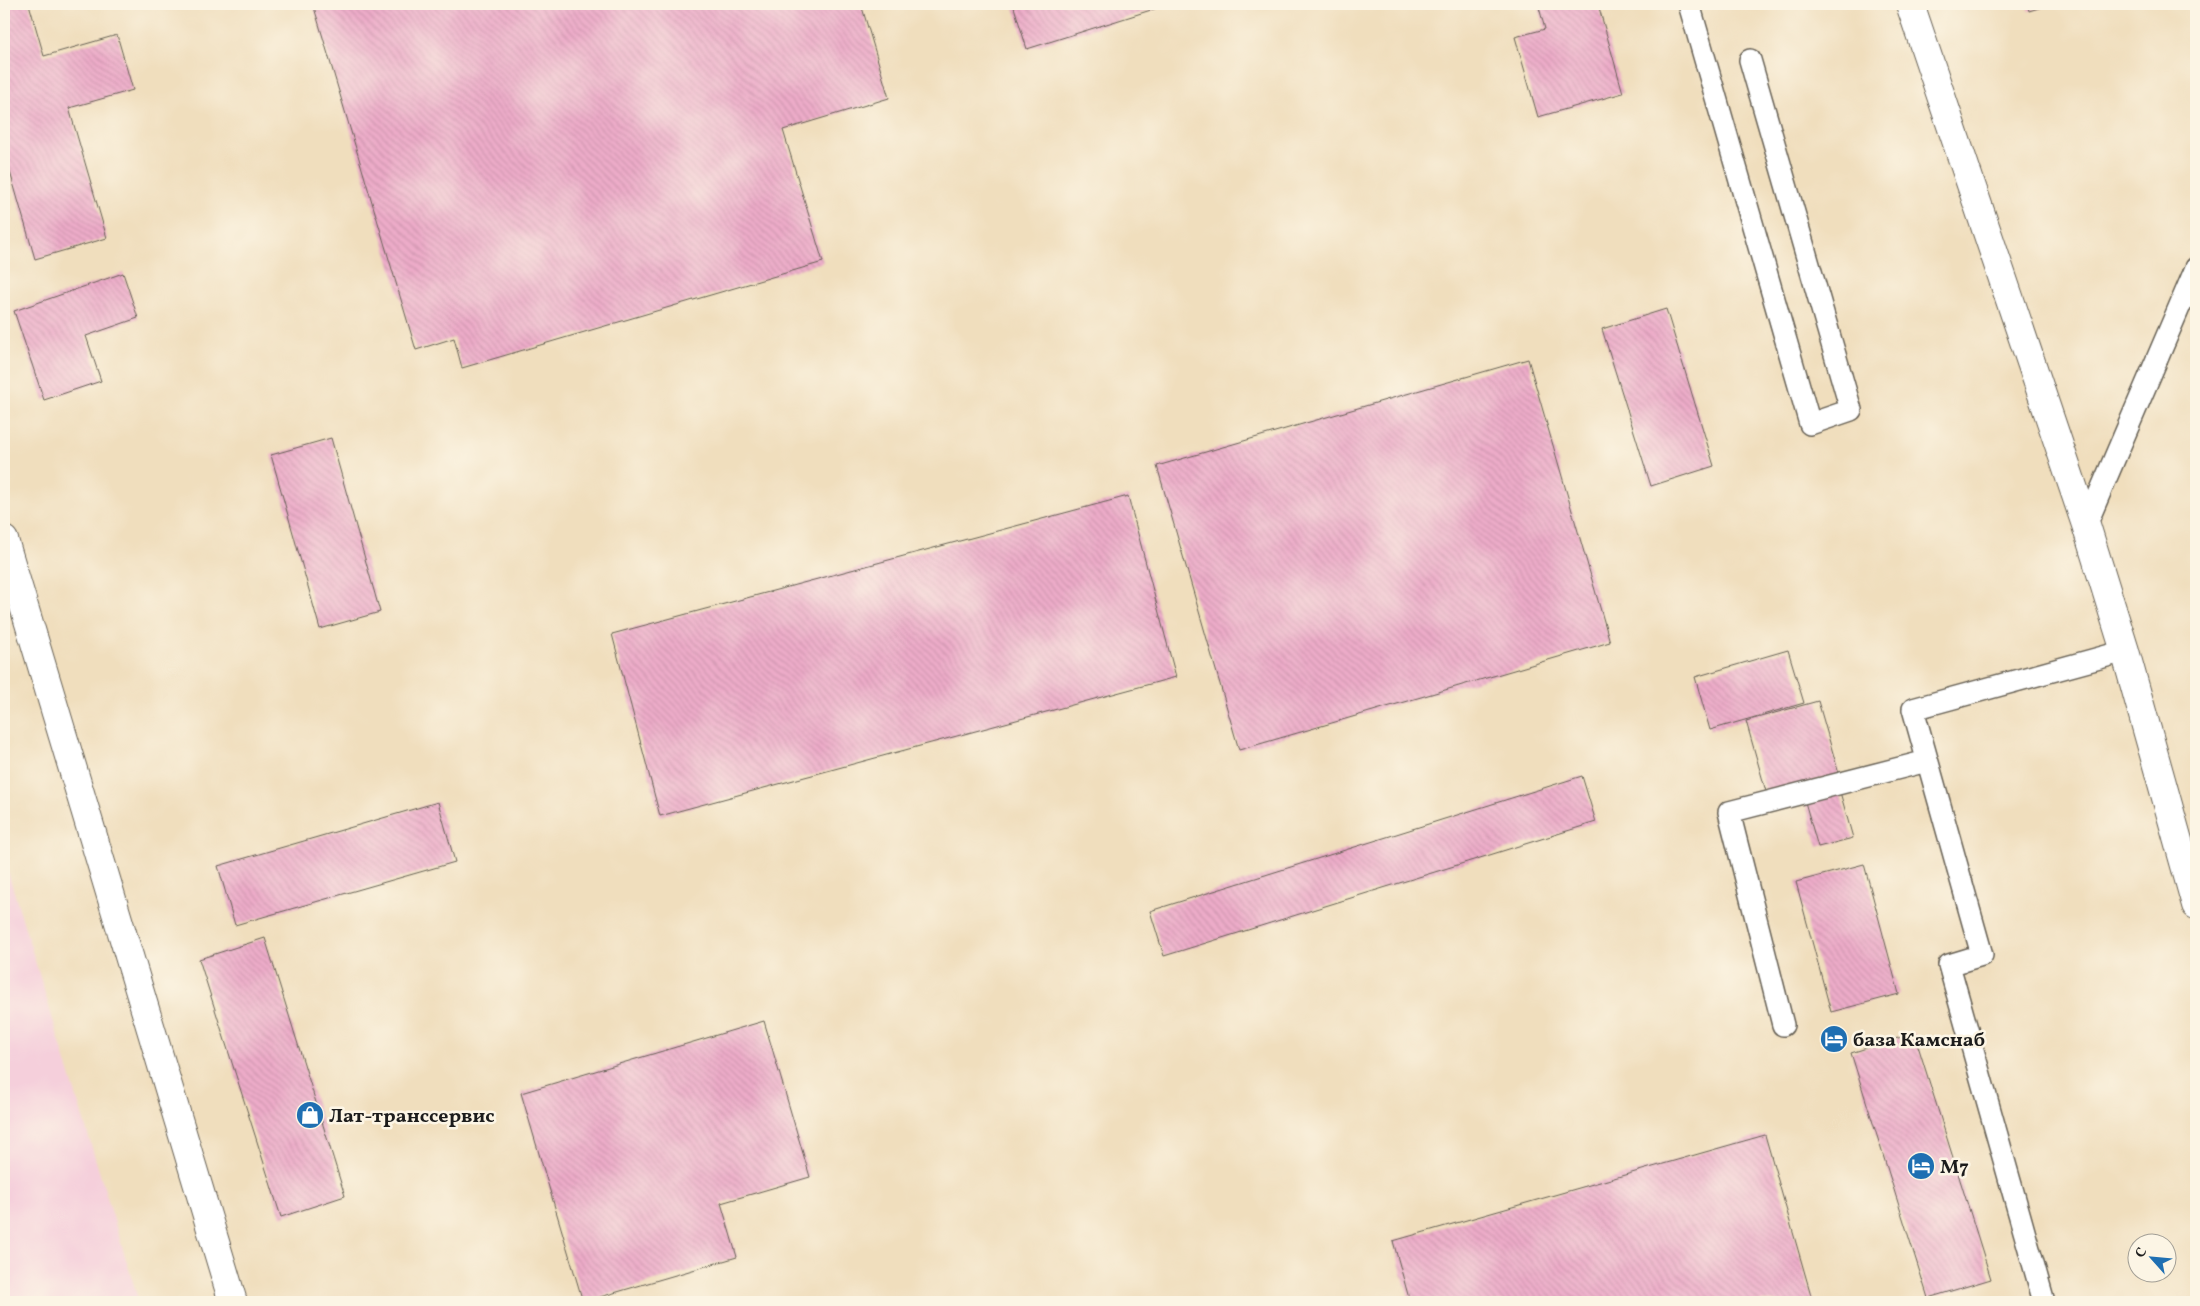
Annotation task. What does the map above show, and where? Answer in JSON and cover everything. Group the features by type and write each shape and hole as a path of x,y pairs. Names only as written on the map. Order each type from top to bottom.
{"street":[{"path":"1910,4 2086,525 2196,905"},
{"path":"4,540 232,1302"}],"lane":[{"path":"1689,4 1810,424 1851,410 1750,60"},
{"path":"2086,525 2196,268"},
{"path":"2044,1302 1949,965 1982,955 1913,709 2124,651"},
{"path":"1783,1025 1729,812 1927,761"}],"shaded area":[{"path":"4,859 139,1302 4,1302"}],"building":[{"path":"4,4 29,4 44,56 117,35 133,90 69,108 107,238 35,259 4,151"},
{"path":"313,4 861,4 889,98 783,130 823,262 462,368 454,338 416,350"},
{"path":"1013,4 1170,4 1027,49"},
{"path":"1538,4 1598,4 1623,93 1538,117 1515,37 1545,29"},
{"path":"2027,4 2052,4 2029,11"},
{"path":"123,273 138,318 86,336 101,381 44,400 14,311"},
{"path":"1666,309 1714,466 1651,486 1602,329"},
{"path":"1528,359 1610,642 1239,750 1157,466"},
{"path":"331,438 380,612 320,629 271,455"},
{"path":"1128,496 1176,677 660,816 612,634"},
{"path":"1788,650 1804,703 1710,730 1695,677"},
{"path":"1818,701 1839,774 1767,795 1746,721"},
{"path":"1582,776 1596,822 1164,956 1150,911"},
{"path":"1840,792 1853,838 1818,847 1805,802"},
{"path":"438,802 455,862 235,925 218,866"},
{"path":"1864,864 1899,994 1831,1012 1796,882"},
{"path":"265,938 345,1196 281,1217 199,959"},
{"path":"764,1021 810,1177 721,1203 737,1257 583,1302 521,1093"},
{"name":"М7","path":"1914,1033 1991,1279 1928,1298 1851,1053"},
{"path":"1765,1135 1813,1302 1410,1302 1393,1241"}],"place":[{"name":"база Камснаб","path":"1834,1039"},
{"name":"Лат-транссервис","path":"310,1115"},
{"name":"М7","path":"1921,1166"}]}
